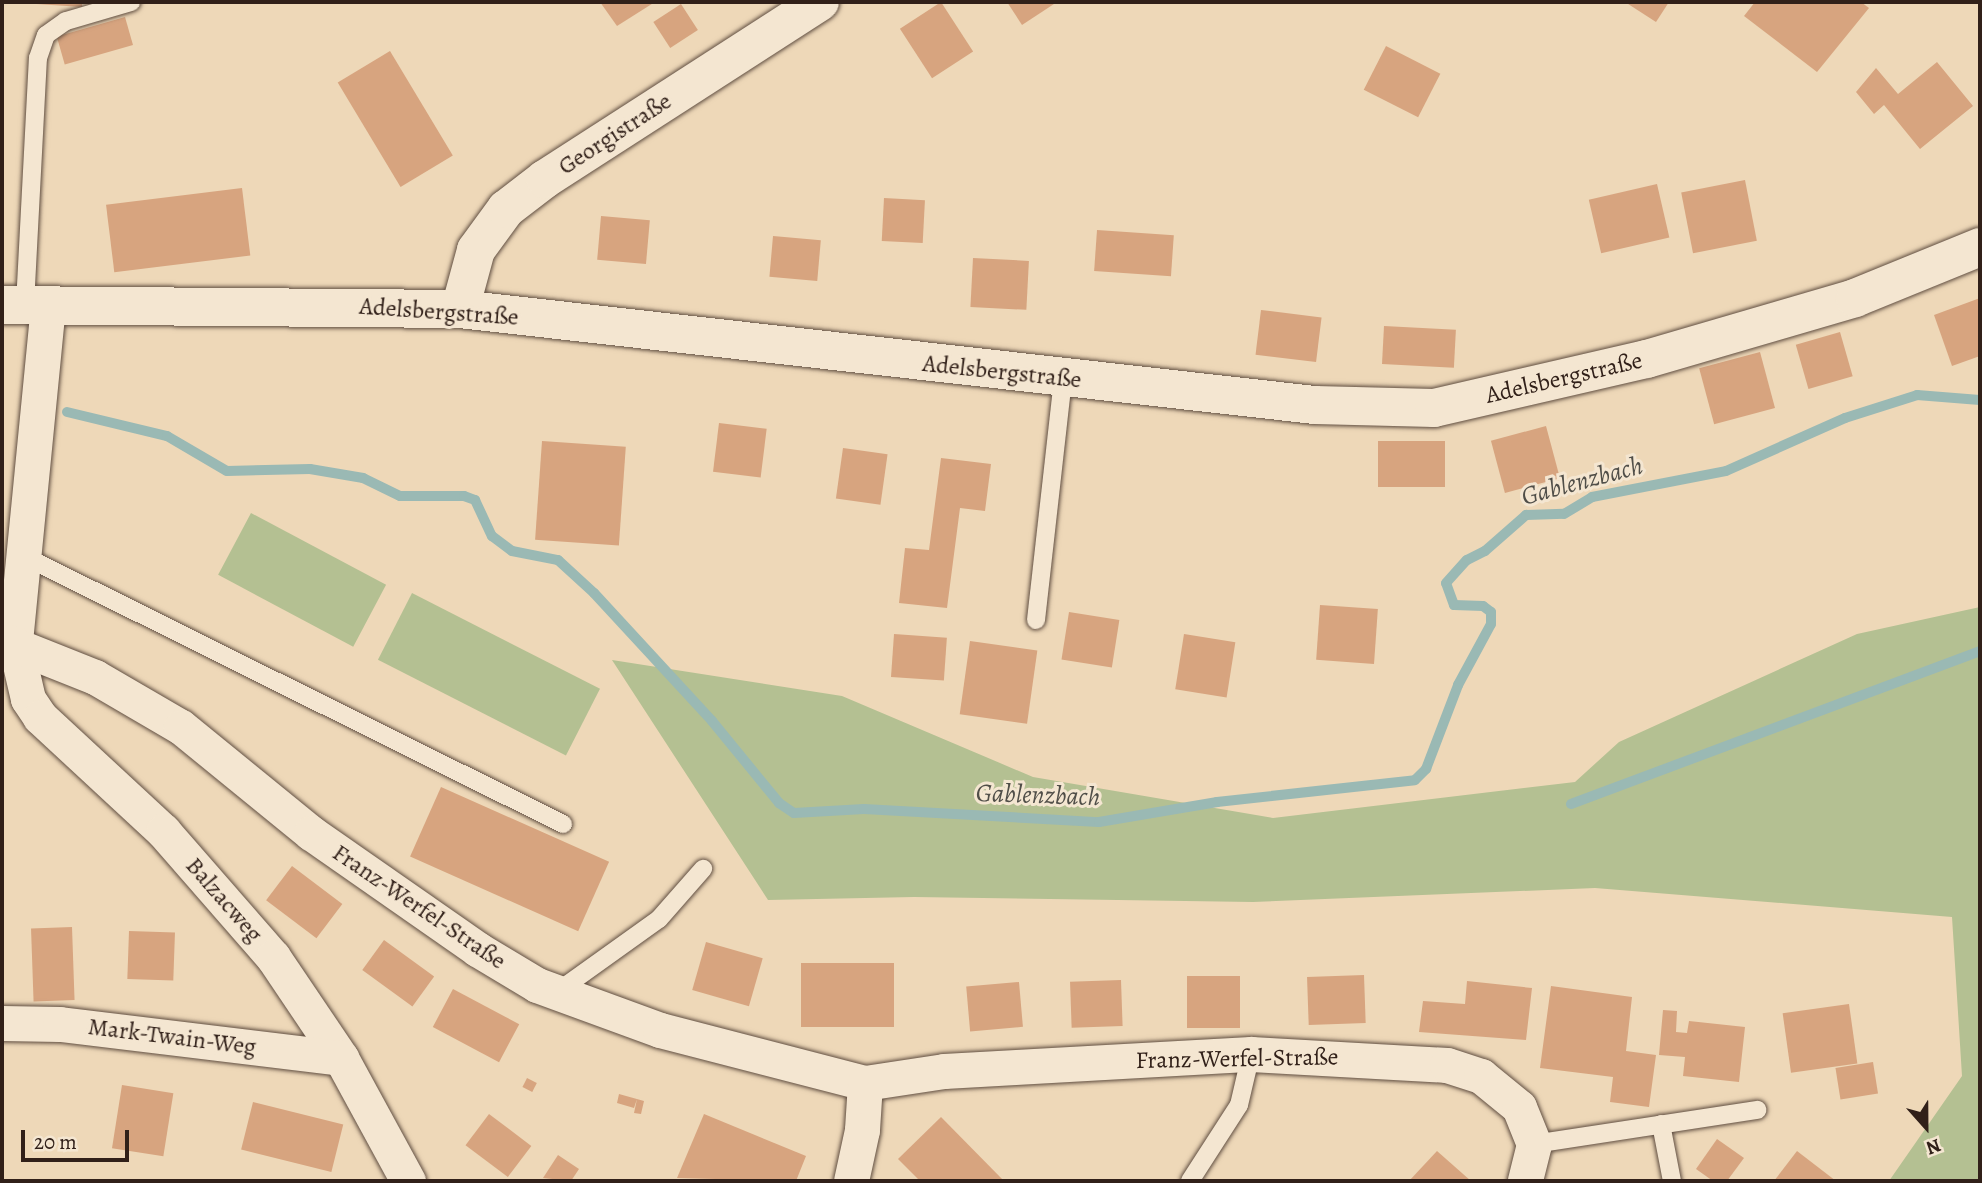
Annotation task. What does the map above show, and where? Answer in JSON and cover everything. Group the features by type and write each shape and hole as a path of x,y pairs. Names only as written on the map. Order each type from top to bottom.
{"street":[{"name":"Georgistraße","path":"460,309 476,250 506,209 545,179 820,2"},
{"name":"Adelsbergstraße","path":"25,305 460,309 1063,379 1315,405 1434,408 1647,359 1855,298 1980,247"},
{"name":"Balzacweg","path":"25,305 24,556 8,642 28,699 40,717 163,831 238,914 305,999 341,1058 408,1181"},
{"name":"Franz-Werfel-Straße","path":"8,642 95,677 181,727 311,833 477,949 557,993 660,1030 864,1083 944,1071 1251,1054 1447,1065 1469,1072 1501,1088 1519,1107 1534,1144"},
{"name":"Mark-Twain-Weg","path":"2,1023 60,1024 341,1058"},
{"path":"851,1181 862,1130 864,1083"},
{"path":"1525,1181 1534,1144"}],"lane":[{"path":"25,305 38,58 46,35 66,21 131,2"},
{"path":"1035,620 1063,379"},
{"path":"24,556 564,824"},
{"path":"557,993 659,919 703,869"},
{"path":"1190,1181 1239,1105 1251,1054"},
{"path":"1534,1144 1757,1110"},
{"path":"1661,1124 1672,1181"}],"green space":[{"path":"251,513 386,585 353,647 218,575"},
{"path":"412,593 600,689 566,756 378,660"},
{"path":"1980,607 1980,1181 1889,1181 1962,1076 1952,917 1595,888 1253,902 914,897 768,900 612,660 842,696 1033,777 1273,818 1575,782 1619,742 1857,634"}],"building":[{"path":"6,2 82,2 82,7"},
{"path":"600,2 655,2 617,26"},
{"path":"941,2 973,51 932,78 900,29"},
{"path":"1007,2 1057,2 1022,25"},
{"path":"1625,2 1669,2 1656,22"},
{"path":"1755,2 1861,2 1869,8 1817,72 1744,16"},
{"path":"681,4 698,30 670,48 653,22"},
{"path":"125,17 133,45 65,64 57,37"},
{"path":"1386,46 1440,74 1418,117 1364,90"},
{"path":"390,51 453,156 401,187 338,82"},
{"path":"1937,62 1973,106 1920,149 1884,105 1874,114 1856,92 1876,68 1898,94"},
{"path":"1745,180 1757,241 1693,253 1681,192"},
{"path":"1657,184 1669,238 1601,253 1589,200"},
{"path":"242,188 250,255 114,272 106,205"},
{"path":"884,198 925,200 923,243 882,241"},
{"path":"601,216 650,220 646,264 597,260"},
{"path":"1097,230 1174,235 1171,276 1094,271"},
{"path":"773,236 821,240 817,281 769,277"},
{"path":"973,258 1029,261 1026,310 970,307"},
{"path":"1980,298 1980,356 1952,366 1934,315"},
{"path":"1261,310 1322,317 1316,362 1256,355"},
{"path":"1384,326 1456,330 1454,368 1382,364"},
{"path":"1840,332 1853,376 1808,389 1796,345"},
{"path":"1760,352 1775,408 1714,424 1699,368"},
{"path":"719,423 767,429 761,477 713,472"},
{"path":"1546,426 1560,478 1505,493 1491,441"},
{"path":"542,441 626,447 619,546 535,540"},
{"path":"1378,441 1445,441 1445,487 1378,487"},
{"path":"843,448 888,454 880,505 836,499"},
{"path":"941,458 991,464 985,511 960,508 947,608 899,603 905,548 929,550"},
{"path":"1320,605 1378,609 1374,664 1316,660"},
{"path":"1069,612 1119,620 1112,667 1061,659"},
{"path":"894,634 947,638 944,681 891,677"},
{"path":"1184,634 1235,642 1227,697 1175,689"},
{"path":"970,641 1037,650 1027,724 960,714"},
{"path":"441,787 609,862 578,931 410,856"},
{"path":"292,866 342,904 316,938 266,900"},
{"path":"72,927 75,1000 34,1001 31,928"},
{"path":"129,931 175,933 173,981 127,979"},
{"path":"384,940 434,976 412,1006 362,970"},
{"path":"706,942 763,958 749,1006 692,990"},
{"path":"801,963 894,963 894,1027 801,1027"},
{"path":"1364,975 1366,1023 1309,1025 1307,977"},
{"path":"1187,976 1240,976 1240,1028 1187,1028"},
{"path":"1121,980 1123,1026 1072,1028 1070,982"},
{"path":"1467,981 1532,988 1526,1040 1419,1032 1423,1001 1465,1004"},
{"path":"1019,982 1023,1027 970,1031 966,987"},
{"path":"1551,986 1632,997 1626,1051 1656,1055 1649,1107 1610,1102 1613,1077 1540,1068"},
{"path":"453,989 519,1024 499,1062 433,1027"},
{"path":"1849,1004 1857,1063 1791,1073 1783,1013"},
{"path":"1663,1010 1677,1011 1676,1032 1687,1033 1689,1021 1745,1027 1739,1082 1683,1076 1685,1057 1659,1055"},
{"path":"1873,1062 1878,1094 1840,1100 1835,1068"},
{"path":"527,1078 537,1083 532,1092 522,1087"},
{"path":"122,1085 173,1093 163,1156 112,1148"},
{"path":"619,1094 637,1099 634,1108 617,1103"},
{"path":"637,1099 644,1101 641,1114 634,1113"},
{"path":"253,1102 343,1124 331,1172 241,1150"},
{"path":"489,1114 531,1146 508,1177 466,1145"},
{"path":"704,1114 806,1156 796,1181 677,1178"},
{"path":"941,1117 1004,1181 920,1181 898,1159"},
{"path":"1717,1139 1744,1158 1727,1181 1713,1181 1696,1169"},
{"path":"1437,1151 1471,1181 1409,1181"},
{"path":"1797,1151 1836,1181 1774,1181"},
{"path":"558,1155 579,1169 571,1181 543,1178"}],"waterway":[{"name":"Gablenzbach","path":"67,412 167,436 227,471 310,469 363,478 400,496 464,496 475,500 492,536 512,551 558,560 594,593 712,721 779,803 794,813 864,809 1099,822 1217,802 1415,780 1426,769 1458,685 1491,624 1491,612 1483,606 1454,605 1446,583 1467,560 1485,551 1526,515 1564,514 1592,497 1726,471 1845,418 1917,395 1980,400"},
{"path":"1571,804 1980,651"}]}
